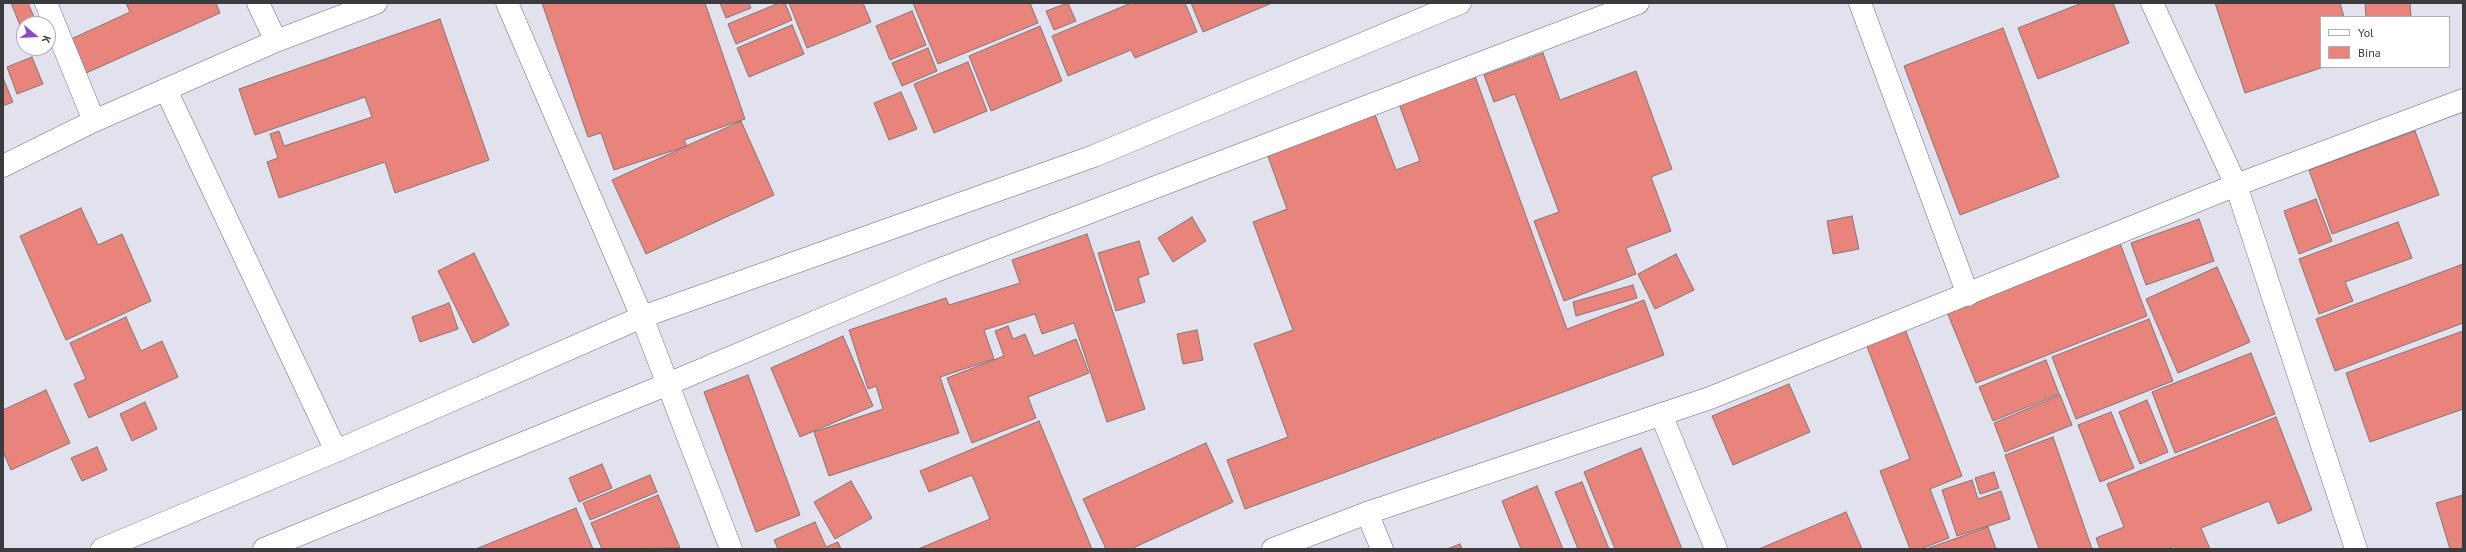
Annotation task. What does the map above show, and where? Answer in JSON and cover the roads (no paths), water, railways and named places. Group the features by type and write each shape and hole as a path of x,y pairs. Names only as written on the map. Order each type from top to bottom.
{"street":[{"path":"46,3 94,121"},
{"path":"258,3 276,41"},
{"path":"3,166 94,121 276,41 376,3"},
{"path":"507,3 642,317 731,549"},
{"path":"102,549 336,451 642,317 1094,156 1460,3"},
{"path":"264,549 668,384 933,272 1638,3"},
{"path":"1860,3 1968,295"},
{"path":"2152,3 2236,185 2356,549"},
{"path":"166,90 336,451"},
{"path":"1273,549 1367,513 1710,398 1968,295 2236,185 2463,100"},
{"path":"1661,414 1716,549"},
{"path":"1367,513 1382,549"}]}
